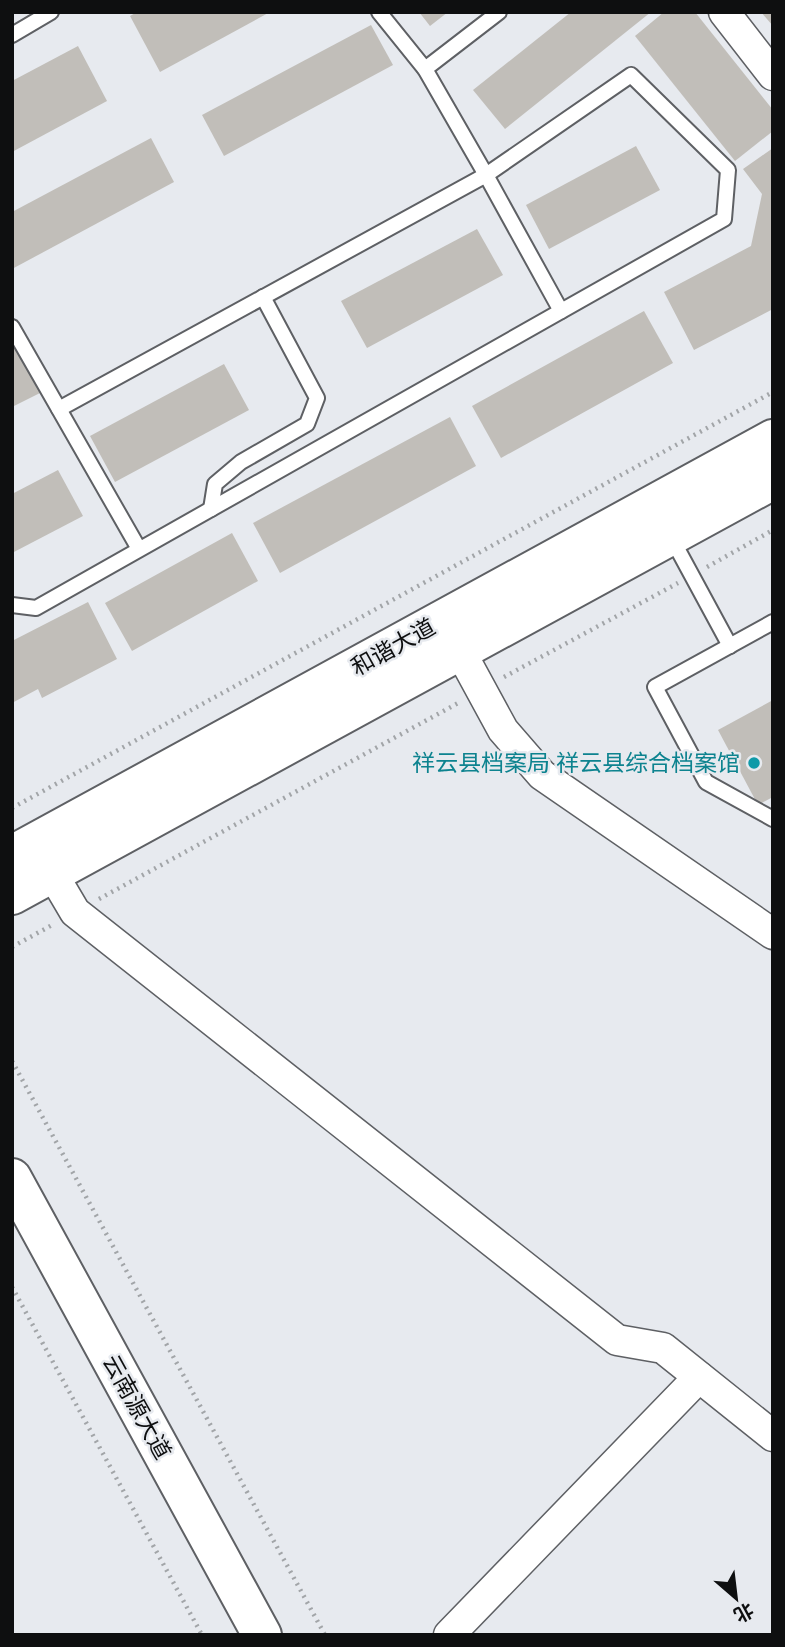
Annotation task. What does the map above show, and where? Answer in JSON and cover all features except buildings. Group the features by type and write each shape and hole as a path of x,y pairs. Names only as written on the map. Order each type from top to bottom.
{"main road":[{"name":"和谐大道","path":"12,855 773,439"},
{"name":"和谐大道","path":"12,895 773,480"},
{"name":"云南源大道","path":"12,1178 262,1635"}],"street":[{"path":"724,12 773,75"},
{"path":"460,650 503,730 542,775 773,934"},
{"path":"52,873 75,912 617,1340 663,1348 773,1436"},
{"path":"449,1635 699,1377"}],"lane":[{"path":"12,35 51,12"},
{"path":"379,12 425,69 561,311"},
{"path":"425,69 499,12"},
{"path":"12,605 36,608 724,219 728,170 631,75 486,175 59,409"},
{"path":"211,509 215,484 241,463 307,424 317,398 263,297"},
{"path":"12,327 139,550"},
{"path":"670,536 730,646"},
{"path":"773,622 655,687 706,782 773,819"}],"path":[{"path":"12,808 773,392"},
{"path":"12,947 773,530"},
{"path":"12,1061 325,1635"},
{"path":"12,1287 202,1635"}],"place":[{"name":"祥云县档案局 祥云县综合档案馆","path":"754,763"}]}
